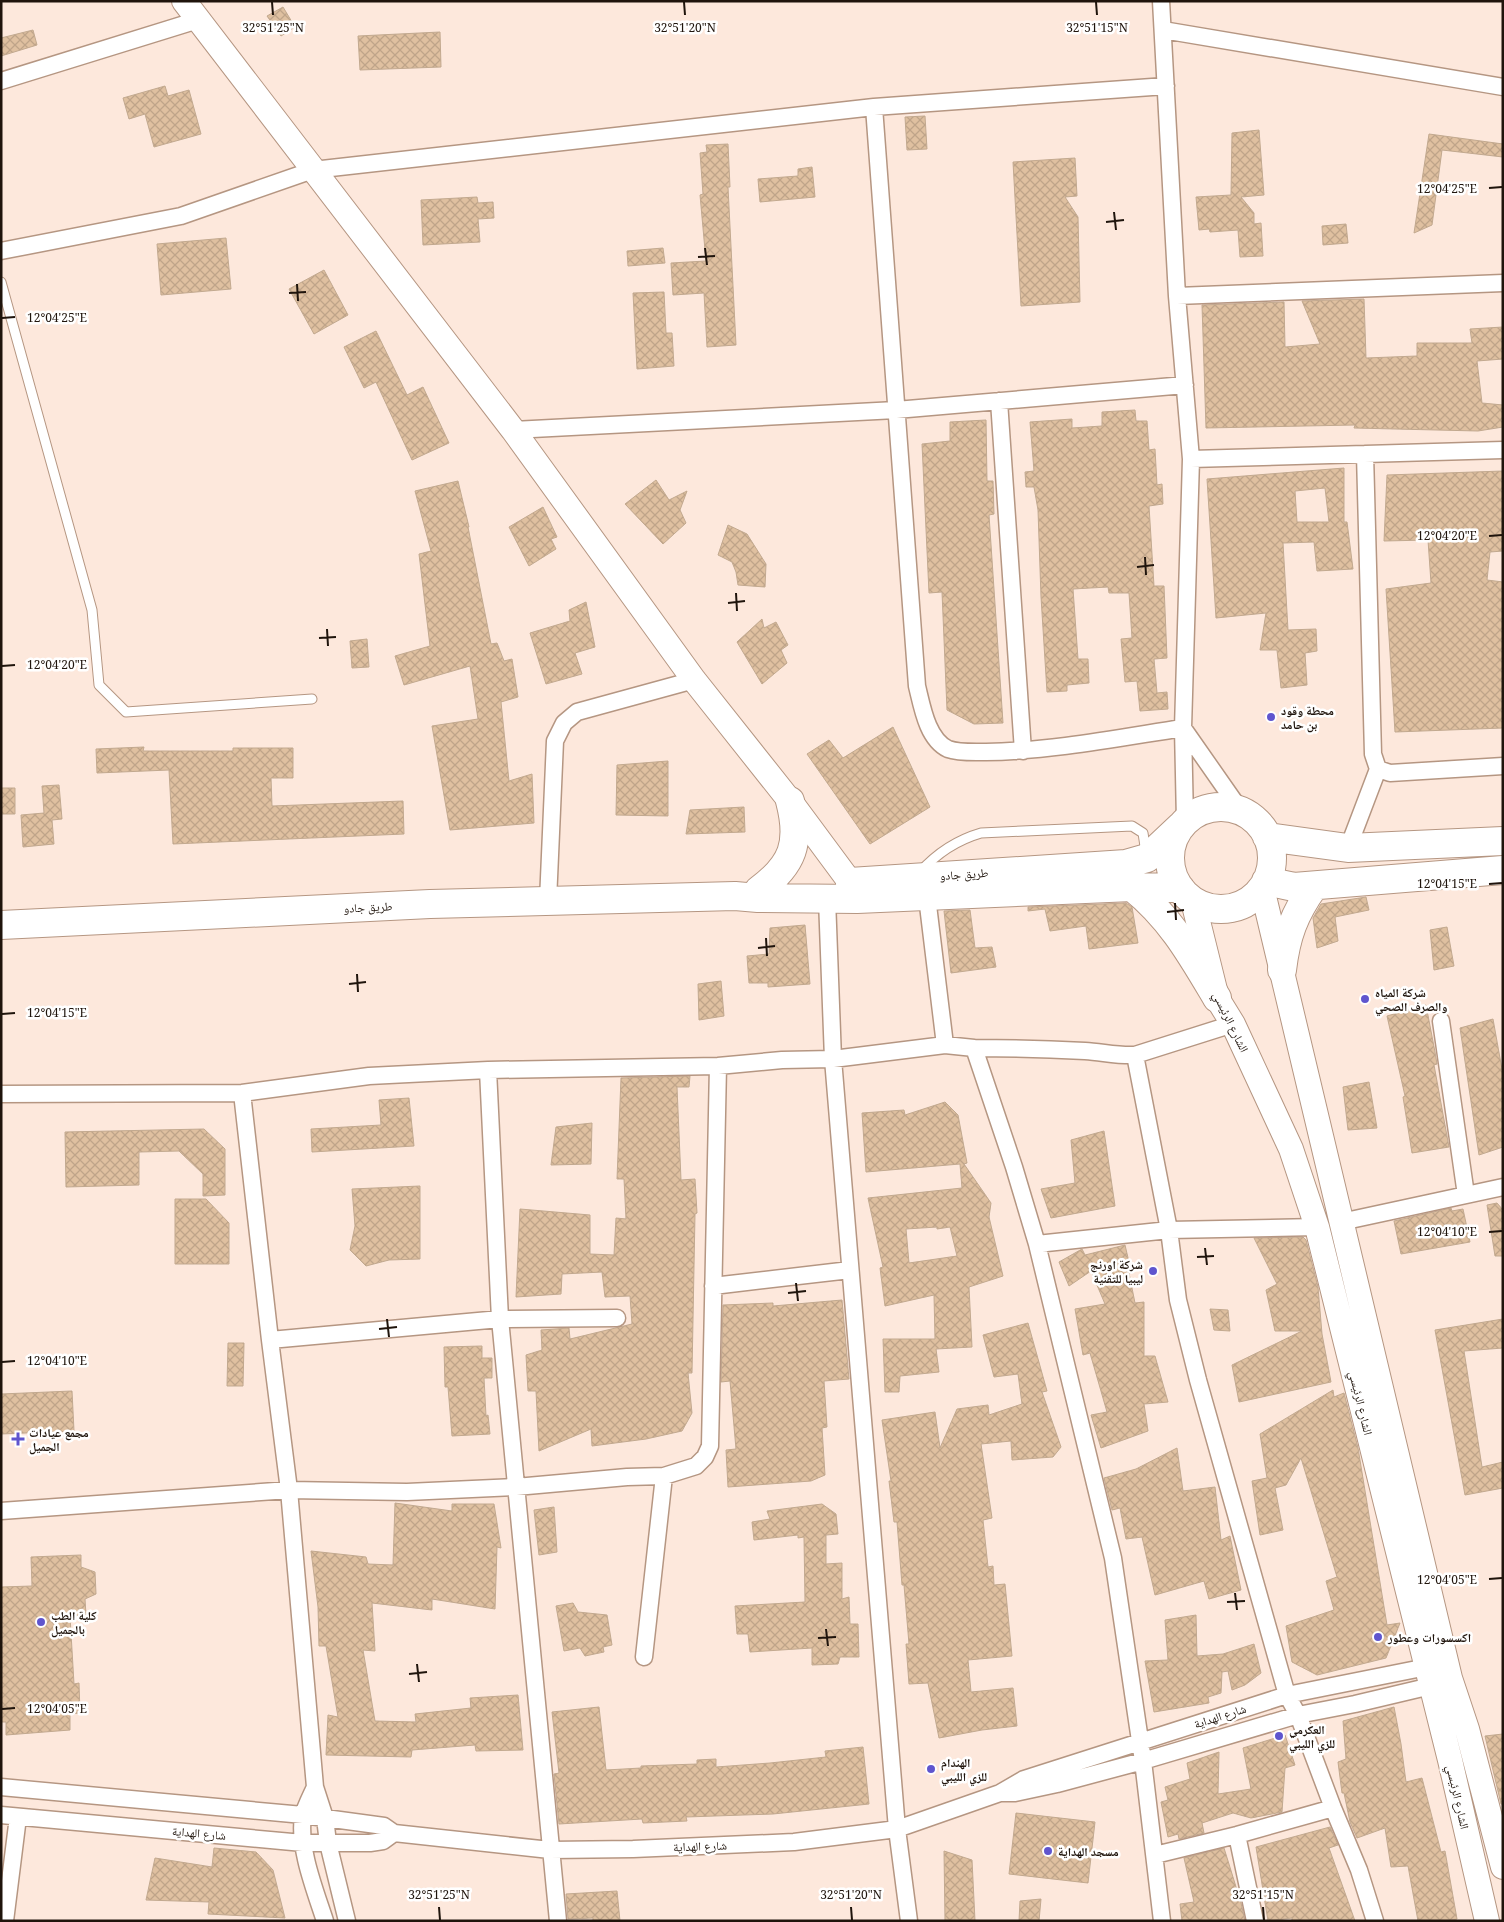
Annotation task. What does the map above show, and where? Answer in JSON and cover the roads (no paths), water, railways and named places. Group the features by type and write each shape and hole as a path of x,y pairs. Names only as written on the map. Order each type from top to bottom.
{"highway":[{"path":"747,893 775,878 788,861 794,842 795,821 790,801"},
{"path":"1218,806 1230,807 1241,811 1252,817 1261,826 1271,848 1272,859 1264,885 1253,897 1242,904 1230,908 1211,908 1186,894 1170,866 1170,852 1174,838 1183,823 1200,811 1218,806"},
{"name":"طريق جادو","path":"922,887 1126,864 1147,858 1183,823"},
{"path":"1267,837 1348,848 1503,841"},
{"path":"1264,885 1294,888 1503,870"},
{"path":"1282,970 1284,947 1291,925 1300,905 1314,886"},
{"name":"طريق جادو","path":"1,924 430,904 922,887 1132,887 1186,894"},
{"path":"1132,887 1169,922 1218,998"},
{"name":"طريق جادو","path":"747,893 758,898 827,898 854,890"}],"street":[{"path":"184,1 513,430 694,680 790,801 854,890"},
{"path":"1161,1 1177,296 1191,459 1183,728 1183,823"},
{"path":"1,81 198,20"},
{"path":"1163,30 1503,87"},
{"path":"1,251 181,216 312,170 874,107 1166,86"},
{"path":"874,107 917,686 925,714 935,738 948,749 970,752 1023,751 1183,728"},
{"path":"1177,296 1503,283"},
{"path":"513,430 896,410 1185,385"},
{"path":"999,401 1023,751"},
{"path":"1191,459 1503,450"},
{"path":"1348,848 1378,769 1373,754 1365,454"},
{"path":"548,901 555,741 564,723 577,712 694,680"},
{"path":"1183,728 1241,811"},
{"path":"1378,769 1390,773 1503,766"},
{"name":"الشارع الرئيسي","path":"1264,885 1282,970 1342,1222 1438,1672 1450,1760 1486,1921"},
{"path":"922,887 945,1045"},
{"name":"الشارع الرئيسي","path":"1186,894 1218,998 1233,1024 1291,1149 1317,1226 1438,1672 1466,1729 1503,1867"},
{"path":"827,898 833,1059 897,1829 909,1921"},
{"path":"1441,1020 1466,1195"},
{"path":"1,1094 242,1093 369,1076 488,1070 718,1066 782,1060 833,1059 945,1045 974,1048 1102,1052 1118,1056 1135,1055 1233,1024"},
{"path":"974,1048 1014,1167 1037,1244 1113,1558 1143,1761 1162,1921"},
{"path":"1135,1055 1170,1230 1178,1300 1198,1380 1287,1695 1298,1715 1332,1808 1359,1870 1375,1921"},
{"path":"1,1511 290,1490 407,1492 516,1487 627,1477 664,1476 696,1466 705,1457 710,1446 718,1066"},
{"path":"488,1070 500,1318 558,1921"},
{"path":"242,1093 270,1340 290,1490 315,1787 325,1818 328,1843 346,1921"},
{"path":"1342,1222 1503,1187"},
{"path":"1037,1244 1170,1230 1317,1226"},
{"path":"713,1286 850,1270"},
{"path":"270,1340 500,1318 616,1318"},
{"path":"644,1657 664,1476"},
{"name":"شارع الهداية","path":"1,1787 303,1815 384,1826 394,1833 550,1850 794,1842 897,1829 1000,1793 1024,1779 1287,1695 1438,1672"},
{"name":"شارع الهداية","path":"1000,1793 1029,1791 1143,1761 1298,1715 1355,1704 1438,1672"},
{"path":"315,1787 303,1815 304,1843 313,1886 325,1921"},
{"path":"1155,1855 1237,1835 1332,1808"},
{"name":"شارع الهداية","path":"1,1815 304,1843 370,1843 383,1840 394,1833"},
{"path":"5,1921 18,1817"},
{"path":"1237,1835 1255,1921"}],"lane":[{"path":"1,282 92,610 99,685 126,712 312,699"},
{"path":"922,887 932,858 963,839 980,833 1132,826 1142,833 1147,858"}],"place":[{"name":"محطة وقود بن حامد","path":"1271,717"},
{"name":"شركة المياه والصرف الصحي","path":"1365,999"},
{"name":"شركة اورنج ليبيا للتقنية","path":"1153,1271"},
{"name":"مجمع عيادات الجميل","path":"18,1439"},
{"name":"كلية الطب بالجميل","path":"41,1622"},
{"name":"اكسسورات وعطور","path":"1378,1637"},
{"name":"العكرمي للزي الليبي","path":"1279,1736"},
{"name":"الهندام للزي الليبي","path":"931,1769"},
{"name":"مسجد الهداية","path":"1048,1851"}]}
